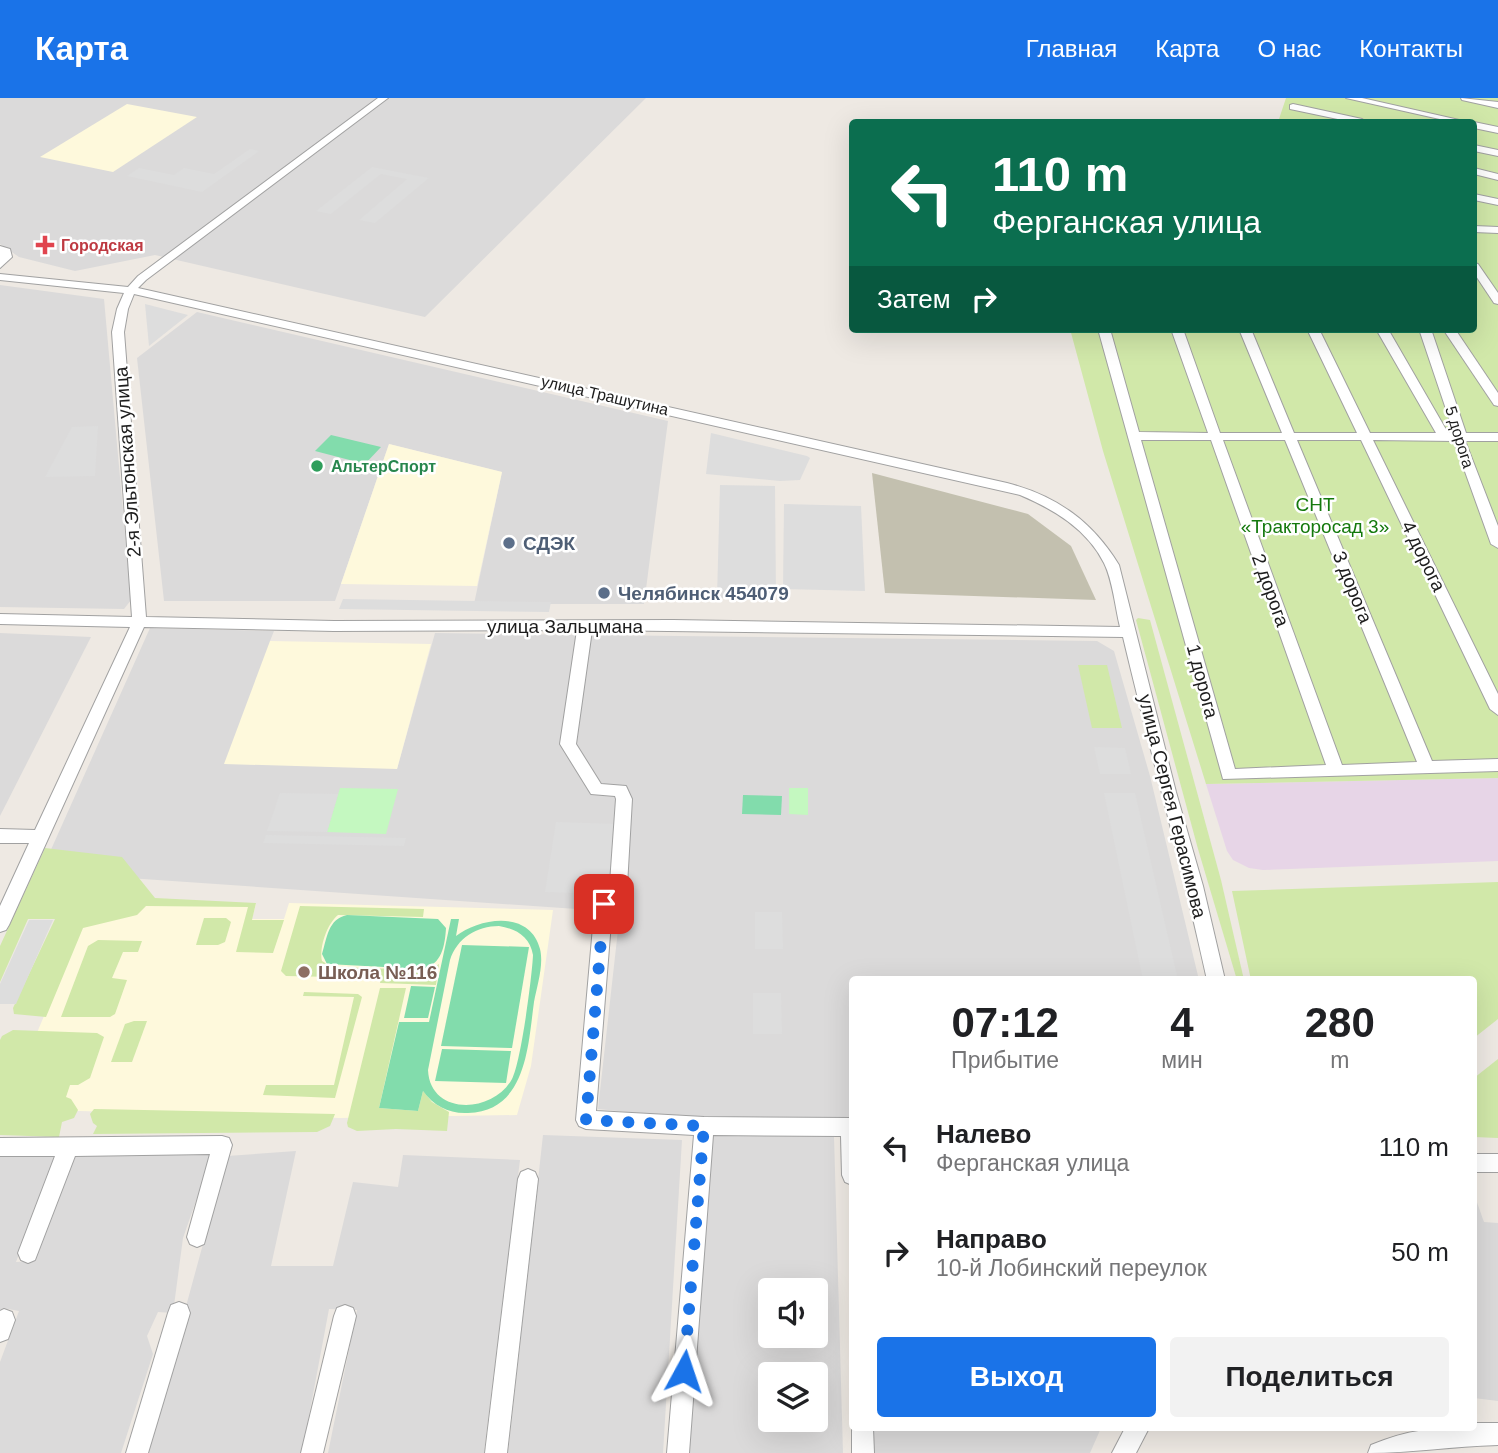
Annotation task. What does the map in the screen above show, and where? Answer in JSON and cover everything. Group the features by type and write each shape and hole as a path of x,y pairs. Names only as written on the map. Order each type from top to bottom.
{"street":[{"path":"130,290 160,264 384,98"},
{"path":"1350,98 1449,119"},
{"path":"1465,98 1498,105"},
{"path":"1293,107 1348,119"},
{"path":"1477,126 1498,130"},
{"path":"1477,149 1498,153"},
{"path":"1477,172 1498,177"},
{"path":"1477,198 1498,202"},
{"path":"1477,229 1498,230"},
{"path":"0,249 6,251 7,257 0,265"},
{"path":"1477,270 1498,301"},
{"name":"улица Трашутина","path":"0,278 151,293 1029,494 1053,503 1071,515 1101,546 1112,565 1129,632"},
{"name":"2-я Эльтонская улица","path":"0,925 139,622 118,332 121,305 130,290"},
{"name":"1 дорога","path":"1105,333 1229,775 1498,765"},
{"name":"2 дорога","path":"1178,333 1336,771"},
{"name":"3 дорога","path":"1247,333 1427,768"},
{"name":"4 дорога","path":"1314,333 1498,709"},
{"name":"5 дорога","path":"1384,333 1444,436"},
{"name":"5 дорога","path":"1426,333 1461,436 1460,443 1498,544"},
{"path":"1452,333 1498,402"},
{"path":"1136,436 1498,437"},
{"name":"улица Зальцмана","path":"0,619 334,626 1129,632"},
{"path":"585,626 568,744 597,790 620,790 624,799 617,903 604,904 586,1120 704,1126 849,1128"},
{"name":"улица Сергея Герасимова","path":"1129,632 1215,976"},
{"path":"0,836 41,837"},
{"path":"678,1453 704,1126"},
{"path":"0,1147 222,1145 197,1237"},
{"path":"29,1253 68,1147"},
{"path":"1477,1163 1498,1163"},
{"path":"496,1453 528,1180"},
{"path":"137,1453 179,1313"},
{"path":"312,1453 345,1316"},
{"path":"862,1431 863,1453"},
{"path":"1123,1453 1136,1431"},
{"path":"1378,1453 1397,1445 1450,1435 1498,1434"}],"shaded area":[{"path":"0,98 646,98 425,317 155,255 75,271 19,257 0,244"},
{"path":"127,104 197,117 113,172 40,157"},
{"path":"250,149 259,151 202,192 127,176 139,168 174,175 184,168 214,174"},
{"path":"372,167 429,178 375,223 359,220 407,179 381,174 331,214 316,211"},
{"path":"0,285 104,299 131,600 124,609 0,607"},
{"path":"145,304 188,315 149,346"},
{"path":"197,312 668,421 644,604 474,604 502,472 389,444 335,601 164,601 137,358"},
{"path":"98,426 95,476 45,477 72,427"},
{"path":"711,433 810,458 800,480 780,481 706,474"},
{"path":"389,444 502,472 477,586 341,584"},
{"path":"872,473 1028,514 1071,546 1096,600 885,593"},
{"path":"720,485 775,486 776,598 717,598"},
{"path":"784,504 861,506 865,591 783,589"},
{"path":"343,599 551,602 549,612 339,609"},
{"path":"150,628 274,631 270,641 397,769 435,633 1097,641 1114,651 1150,776 1198,976 849,976 849,1118 716,1121 598,1109 620,912 41,872"},
{"path":"0,633 91,637 0,816"},
{"path":"270,641 431,644 397,769 224,764"},
{"path":"1094,747 1125,748 1131,774 1100,774"},
{"path":"1498,778 1498,861 1263,870 1249,868 1233,860 1227,851 1206,784"},
{"path":"280,793 338,794 327,832 267,831"},
{"path":"1104,793 1135,793 1177,976 1142,976"},
{"path":"556,822 617,824 609,894 545,892"},
{"path":"266,835 406,838 404,846 263,843"},
{"name":"Школа №116","path":"289,903 553,910 531,1066 517,1115 340,1118 5,1109 91,904 256,904 252,919 284,919"},
{"path":"755,912 782,912 783,949 755,949"},
{"path":"29,920 53,920 16,1004 0,1004 0,984"},
{"path":"753,993 781,993 782,1034 753,1034"},
{"path":"543,1135 682,1140 663,1453 508,1453"},
{"path":"834,1135 843,1453 687,1453 709,1136"},
{"path":"296,1151 271,1266 333,1266 353,1182 398,1187 403,1155 520,1160 484,1453 328,1453 357,1310 329,1309 302,1453 146,1453 227,1156"},
{"path":"71,1155 212,1155 183,1238 173,1313 158,1312 147,1336 153,1354 121,1453 0,1453 0,1362 19,1311 3,1308 0,1314 0,1156 56,1157 16,1262 33,1261"},
{"path":"1477,1202 1484,1222 1498,1223 1498,1401 1477,1398"},
{"path":"872,1431 1100,1431 1090,1453 873,1453"}],"green space":[{"name":"СНТ «Тракторосад 3»","path":"1286,98 1498,98 1498,778 1206,784 1103,451 1071,333 1477,333 1477,119 1279,119"},
{"path":"331,435 381,447 365,464 315,451"},
{"path":"1136,620 1150,620 1221,880 1243,976 1236,976 1198,849"},
{"path":"1078,665 1107,665 1122,728 1092,728"},
{"path":"340,788 398,789 386,834 327,832"},
{"path":"789,788 808,788 808,815 789,814"},
{"path":"743,795 782,796 781,815 742,814"},
{"path":"45,848 122,857 155,898 256,903 252,920 284,920 273,953 236,952 248,907 146,906 137,915 83,928 46,1017 14,1014 13,1008 55,919 28,919 0,982 0,946"},
{"path":"1498,882 1498,1019 1477,1036 1477,976 1250,976 1232,891"},
{"path":"300,906 424,909 423,917 338,915 325,936 322,961 332,967 430,970 439,964 436,985 380,983 381,978 286,976 281,971"},
{"path":"347,915 438,919 446,928 441,953 434,963 422,969 327,964 322,954 329,930 336,921"},
{"path":"204,918 226,918 231,922 225,942 218,945 196,945"},
{"path":"451,919 459,919 456,936 477,925 503,921 526,928 534,936 540,949 541,962 526,1055 521,1073 502,1101 488,1109 461,1113 442,1108 423,1091 418,1111 379,1108 399,1022 429,1022","holes":["506,927 526,939 533,955 515,1070 503,1091 491,1099 478,1104 450,1102 439,1096 431,1085 428,1070 450,960 458,945 469,935 483,928"]},
{"path":"98,940 142,941 138,952 123,952 112,978 127,980 115,1014 110,1017 61,1017 88,946"},
{"path":"462,945 529,947 512,1048 441,1046"},
{"path":"411,986 435,987 428,1018 404,1018"},
{"path":"380,988 406,988 379,1108 418,1111 423,1091 432,1102 449,1112 447,1131 357,1131 348,1127"},
{"path":"304,992 358,994 362,997 335,1098 263,1095 266,1085 334,1085 354,997 303,996"},
{"path":"147,1021 132,1062 111,1062 125,1024"},
{"path":"13,1030 97,1033 104,1037 90,1078 78,1085 70,1085 66,1097 71,1099 78,1110 74,1118 62,1122 59,1137 0,1135 0,1040"},
{"path":"442,1049 511,1051 506,1083 435,1081"},
{"path":"1498,1059 1498,1138 1477,1137 1477,1076"},
{"path":"94,1109 335,1114 330,1126 317,1132 93,1134 97,1126 90,1114"}],"place":[{"name":"Городская","path":"45,245"},
{"name":"АльтерСпорт","path":"317,466"},
{"name":"СДЭК","path":"509,543"},
{"name":"Челябинск 454079","path":"604,593"},
{"name":"Школа №116","path":"304,972"}],"route":[{"path":"604,904 586,1120 704,1126 684,1371"}]}
